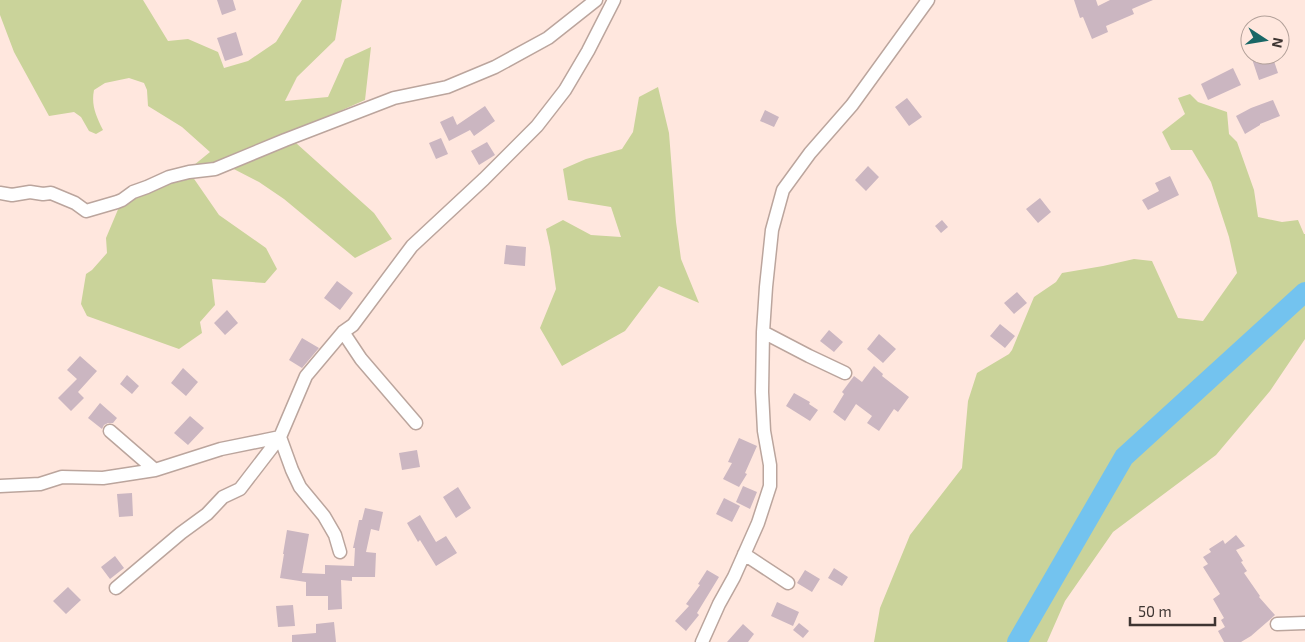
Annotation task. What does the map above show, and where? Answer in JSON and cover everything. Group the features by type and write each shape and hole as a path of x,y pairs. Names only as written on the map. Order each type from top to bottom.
{"street":[{"path":"0,193 12,195 30,192 51,193 75,203 86,211 117,202 133,192 169,177 215,169 394,98 447,87 495,67 548,38 596,0"},
{"path":"116,588 181,533 207,514 223,497 240,489 280,437 306,376 343,332 353,325 412,246 538,126 565,90 588,51 614,0"},
{"path":"702,642 758,523 770,486 770,465 764,431 762,392 763,332 772,230 783,190 810,153 852,105 928,0"},
{"path":"343,332 361,359 416,423"},
{"path":"763,332 845,373"},
{"path":"110,431 155,470"},
{"path":"0,486 40,484 62,477 103,478 155,470 221,449 280,437"},
{"path":"280,437 300,487 324,516 335,534 340,552"},
{"path":"744,554 788,583"},
{"path":"1277,624 1305,623"}],"green space":[{"path":"0,0 143,0 168,41 188,39 218,52 224,68 248,61 276,42 302,0 342,0 335,40 297,77 285,101 328,97 345,59 371,47 365,100 306,126 296,143 374,213 392,239 355,258 284,199 259,182 226,165 190,173 219,215 266,248 277,269 265,283 212,279 215,305 200,322 202,333 179,349 87,316 81,304 86,274 107,253 106,238 122,200 183,174 210,152 182,127 148,106 147,90 144,83 129,78 105,83 94,90 93,101 95,110 103,130 96,134 89,131 81,117 74,112 49,116 14,52 0,15"},
{"path":"658,87 669,133 681,259 699,303 659,286 625,331 562,366 540,328 556,289 546,229 563,220 591,235 621,237 611,207 568,200 563,169 586,159 622,149 633,132 639,97"},
{"path":"1190,94 1198,102 1227,112 1229,134 1237,142 1254,190 1258,217 1282,222 1298,220 1305,234 1305,339 1270,391 1216,455 1113,532 1065,601 1047,642 874,642 880,608 910,535 962,468 968,401 977,373 1009,354 1012,350 1034,297 1056,282 1062,273 1134,259 1152,261 1178,318 1203,321 1237,273 1229,237 1211,182 1192,150 1171,150 1162,132 1185,114 1178,98"}],"building":[{"path":"217,0 233,0 236,10 222,15"},
{"path":"1074,0 1096,0 1098,6 1110,0 1153,0 1132,9 1134,14 1106,26 1108,32 1092,39 1083,17 1080,18"},
{"path":"236,32 243,55 225,61 217,38"},
{"path":"1254,65 1275,65 1278,73 1259,80"},
{"path":"1233,68 1241,85 1208,100 1201,84"},
{"path":"907,98 922,117 909,126 895,107"},
{"path":"1273,100 1280,116 1260,124 1245,134 1236,116"},
{"path":"485,106 495,121 474,136 470,130 449,141 440,122 453,116 457,125"},
{"path":"765,110 779,117 774,127 760,121"},
{"path":"441,138 448,154 436,159 429,143"},
{"path":"487,142 495,155 479,165 471,151"},
{"path":"868,166 879,177 866,191 855,180"},
{"path":"1170,176 1179,195 1148,210 1142,200 1159,191 1155,183"},
{"path":"1040,198 1051,212 1038,223 1026,209"},
{"path":"942,220 948,227 941,233 935,226"},
{"path":"506,245 526,247 525,266 504,264"},
{"path":"337,281 353,293 340,310 324,298"},
{"path":"1017,292 1027,303 1014,314 1004,303"},
{"path":"227,310 238,323 225,335 214,323"},
{"path":"1000,324 1015,336 1005,348 990,336"},
{"path":"829,330 843,342 834,352 820,341"},
{"path":"879,334 896,349 883,363 867,349"},
{"path":"302,338 319,348 302,368 289,360"},
{"path":"80,356 97,371 78,392 84,398 71,411 58,398 77,379 67,370"},
{"path":"874,366 883,374 882,376 909,397 898,412 894,409 879,431 867,423 872,416 856,404 845,421 833,412 844,394 842,392 854,376 862,382"},
{"path":"183,368 198,382 186,396 171,383"},
{"path":"127,375 139,386 132,394 120,384"},
{"path":"794,393 810,402 809,404 818,410 810,421 786,406"},
{"path":"100,403 117,418 113,423 104,425 102,429 88,418"},
{"path":"190,416 204,428 188,445 174,433"},
{"path":"739,438 757,446 745,473 747,474 739,487 723,479 732,463 728,462"},
{"path":"417,450 420,467 402,470 399,453"},
{"path":"743,486 757,492 750,509 736,502"},
{"path":"458,487 471,508 456,518 443,497"},
{"path":"132,493 133,516 119,517 117,494"},
{"path":"724,498 740,506 732,522 716,514"},
{"path":"365,508 383,512 379,531 371,529 366,552 376,553 375,577 352,577 352,581 341,580 342,609 328,610 328,596 306,596 306,582 280,578 287,530 309,534 302,573 325,574 325,565 354,566 355,548 353,548 359,520 362,520"},
{"path":"420,515 436,542 446,536 457,553 436,566 420,540 418,542 407,523"},
{"path":"1236,535 1245,546 1236,550 1247,571 1244,573 1259,597 1275,615 1251,636 1241,642 1224,642 1218,631 1225,627 1221,620 1224,618 1213,599 1220,594 1203,567 1208,564 1203,557 1211,552 1209,549 1223,540 1225,544"},
{"path":"115,556 124,568 110,579 101,567"},
{"path":"834,568 848,577 842,586 828,578"},
{"path":"707,570 719,577 697,613 699,615 686,631 675,621 689,606 686,604 700,585 698,584"},
{"path":"805,570 820,579 812,592 797,583"},
{"path":"68,587 81,600 66,614 53,601"},
{"path":"777,602 799,612 793,626 771,616"},
{"path":"293,605 295,626 278,627 276,606"},
{"path":"334,622 336,642 292,642 292,635 316,633 316,624"},
{"path":"799,623 809,631 803,638 793,630"},
{"path":"743,624 754,634 748,642 727,642"}],"waterway":[{"path":"1017,642 1124,457 1305,292"}]}
